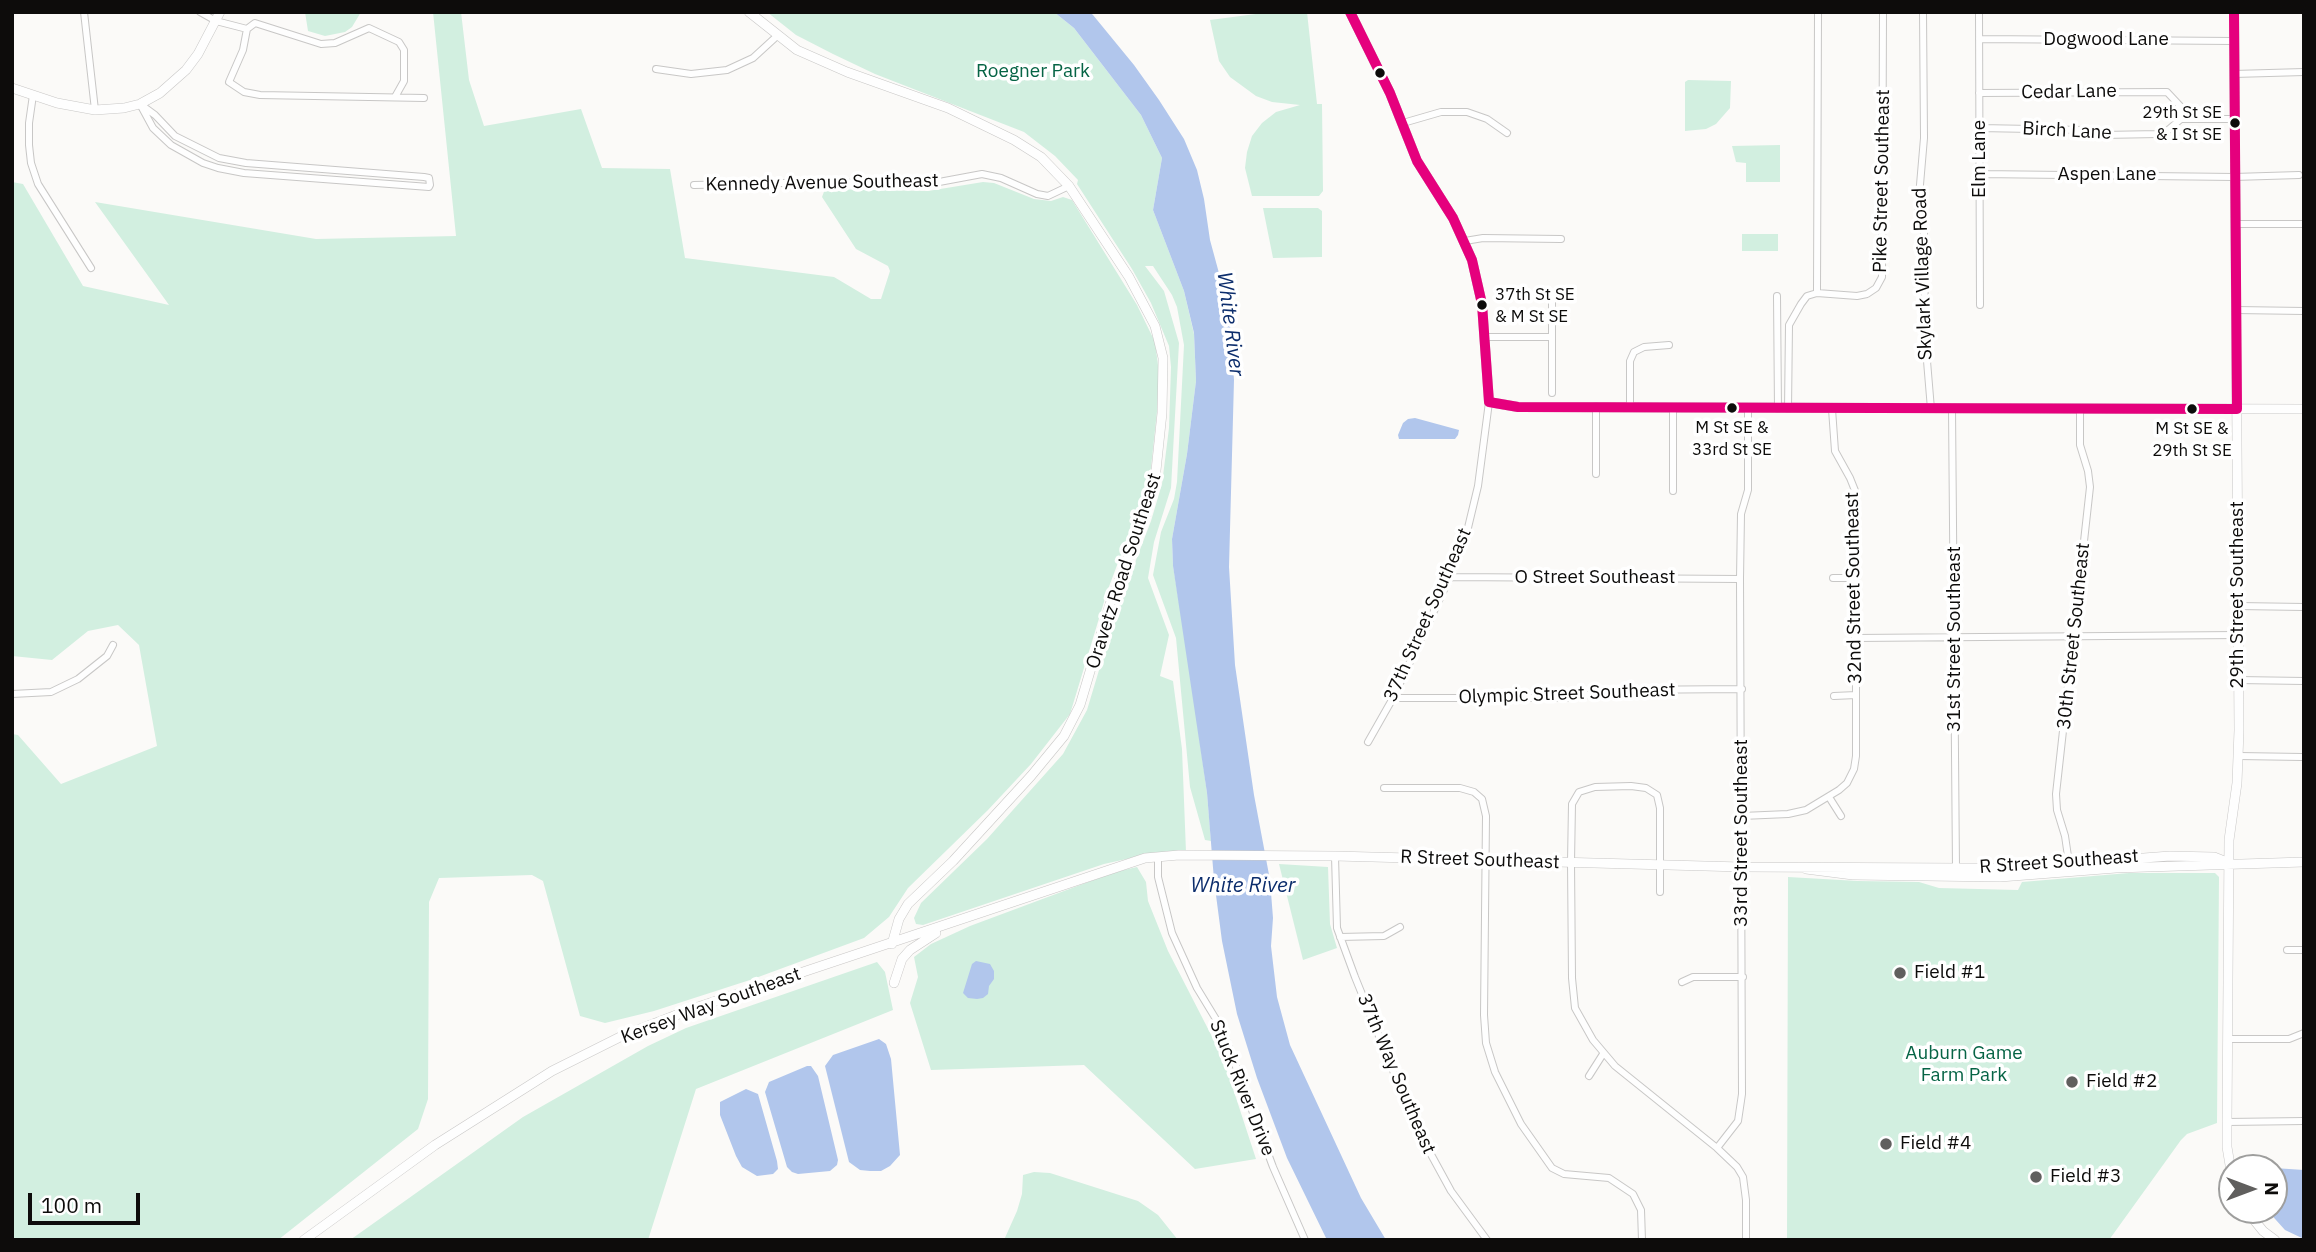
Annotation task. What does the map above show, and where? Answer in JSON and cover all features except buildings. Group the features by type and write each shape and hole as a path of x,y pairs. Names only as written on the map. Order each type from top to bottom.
{"street":[{"path":"84,12 95,110"},
{"path":"200,12 218,16 247,29"},
{"name":"Oravetz Road Southeast","path":"749,12 797,50 878,84 948,108 1014,140 1041,158 1069,186 1135,287 1159,337 1164,380 1155,480 1145,517 1111,601 1086,689 1073,720 1057,746 1031,776 953,861 908,904 899,919 892,944"},
{"name":"37th Street Southeast","path":"1350,12 1403,123 1417,161 1465,241 1480,289 1489,402 1474,510 1450,577 1393,698 1368,742"},
{"path":"1783,409 1789,325 1807,296 1817,292 1818,12"},
{"name":"Pike Street Southeast","path":"1817,292 1862,295 1876,288 1882,277 1883,12"},
{"name":"Skylark Village Road","path":"1923,12 1924,138 1918,208 1924,233 1925,347 1931,409"},
{"name":"Elm Lane","path":"1979,12 1980,305"},
{"name":"29th Street Southeast","path":"2228,1154 2229,863 2231,818 2239,756 2234,12"},
{"path":"12,88 64,105 95,110 140,104 175,81 198,54 218,16"},
{"path":"395,97 404,81 404,50 399,42 369,28 335,43 321,44 255,23 247,29 243,50 229,82 244,92 260,95 424,98"},
{"path":"656,69 691,74 727,70 753,58 777,36"},
{"name":"Dogwood Lane","path":"1979,39 2234,41"},
{"path":"2234,74 2304,72"},
{"name":"Cedar Lane","path":"1979,93 2167,92 2182,107 2180,119"},
{"path":"33,95 29,145 38,184 91,268"},
{"path":"140,104 175,136 219,158 246,163 424,177 429,178 430,185 244,173 218,168 171,145 153,128 140,104"},
{"path":"1403,123 1441,112 1467,112 1487,119 1507,133"},
{"name":"Birch Lane","path":"1980,128 2083,130 2102,135 2159,134 2180,119 2234,119"},
{"name":"Kennedy Avenue Southeast","path":"694,185 827,181 923,185 982,174 1001,178 1048,196 1069,186"},
{"name":"Aspen Lane","path":"1980,174 2234,177 2299,174"},
{"path":"2235,225 2304,224"},
{"path":"1465,241 1483,238 1561,239"},
{"path":"1552,295 1552,393"},
{"path":"1777,296 1783,409"},
{"path":"2236,310 2304,311"},
{"path":"1485,337 1552,337"},
{"path":"1630,407 1630,361 1634,352 1644,347 1669,345"},
{"path":"1489,402 1518,407 1832,410 2304,409"},
{"path":"1596,406 1596,474"},
{"path":"1673,408 1673,491"},
{"name":"33rd Street Southeast","path":"1717,1148 1735,1127 1741,1112 1743,976 1740,579 1741,514 1748,490 1748,409"},
{"name":"31st Street Southeast","path":"1952,409 1956,868"},
{"name":"32nd Street Southeast","path":"1829,797 1844,785 1853,772 1856,756 1856,493 1835,451 1832,410"},
{"name":"30th Street Southeast","path":"2068,863 2056,794 2090,486 2080,445 2080,410"},
{"name":"O Street Southeast","path":"1450,577 1740,579"},
{"path":"1833,578 1855,578"},
{"path":"2238,607 2304,607"},
{"path":"1855,638 2238,635"},
{"path":"12,694 51,692 78,679 107,656 113,645"},
{"path":"2238,680 2304,681"},
{"name":"Olympic Street Southeast","path":"1393,698 1570,698 1617,690 1742,689"},
{"path":"1834,696 1856,695"},
{"path":"2239,756 2302,757"},
{"path":"1660,892 1660,805 1657,795 1650,790 1631,786 1583,789 1572,804 1572,992 1575,1008 1603,1054 1628,1078 1737,1167 1743,1177 1746,1200 1746,1240"},
{"path":"1384,789 1460,788 1479,795 1486,812 1484,1015 1486,1042 1495,1072 1521,1124 1542,1158 1552,1168 1564,1174 1609,1178 1627,1187 1641,1210 1642,1240"},
{"path":"1742,816 1798,813 1829,797 1841,816"},
{"name":"Kersey Way Southeast","path":"304,1240 435,1146 552,1071 622,1036 692,1009 1135,861 1158,856"},
{"name":"R Street Southeast","path":"1158,856 1485,859 1803,869 1853,875 2000,877 2116,868 2304,862"},
{"name":"Stuck River Drive","path":"1158,856 1158,877 1172,933 1197,988 1222,1029 1273,1167 1305,1240"},
{"path":"1335,856 1335,919 1340,937 1384,936 1399,927"},
{"name":"R Street Southeast","path":"1803,869 1816,866 2012,868 2170,856 2214,856 2229,863"},
{"path":"894,983 902,959 910,950 951,924"},
{"name":"37th Way Southeast","path":"1340,937 1416,1127 1451,1191 1487,1240"},
{"path":"2287,950 2304,950"},
{"path":"1682,982 1693,977 1743,976"},
{"path":"2227,1039 2289,1039 2304,1033"},
{"path":"1589,1076 1603,1054"},
{"path":"2227,1122 2304,1121"},
{"path":"2257,1224 2275,1240"}],"green space":[{"path":"305,12 361,12 352,27 345,32 325,36 308,31"},
{"path":"433,12 461,12 469,80 484,126 581,109 602,168 670,169 685,258 834,277 871,299 881,299 890,271 888,266 856,249 822,197 825,189 928,191 983,182 994,183 1034,199 1051,201 1063,197 1072,200 1137,305 1155,342 1158,402 1150,477 1107,592 1070,714 1031,764 908,888 889,917 864,938 753,979 654,1011 605,1023 580,1016 543,881 532,875 439,878 429,902 428,1099 418,1129 278,1240 12,1240 12,734 18,735 61,784 157,746 139,645 118,625 88,631 52,660 12,656 12,182 23,184 83,286 169,305 95,202 316,239 456,236"},
{"name":"Roegner Park","path":"767,12 1054,12 1074,28 1141,115 1162,158 1153,210 1184,291 1194,334 1196,381 1172,539 1173,566 1207,793 1211,841 1205,840 1190,787 1176,638 1153,575 1161,532 1174,499 1177,482 1184,345 1172,295 1153,266 1145,266 1164,291 1179,343 1171,488 1154,542 1148,578 1169,635 1160,676 1173,681 1182,749 1186,852 1149,854 1104,864 923,925 916,924 914,918 921,903 987,839 1063,754 1087,710 1118,607 1151,521 1162,484 1169,428 1169,346 1151,303 1132,269 1077,184 1078,180 1055,156 1024,132 875,74 833,54 796,35"},
{"path":"1271,12 1307,12 1317,104 1322,104 1323,191 1319,196 1252,196 1245,168 1252,136 1262,123 1276,112 1300,105 1272,102 1256,96 1230,77 1219,61 1210,20"},
{"path":"1731,81 1730,108 1716,124 1706,129 1685,131 1685,82"},
{"path":"1780,145 1780,182 1746,182 1746,163 1736,162 1732,146"},
{"path":"1263,208 1318,208 1322,211 1322,257 1273,258"},
{"path":"1742,234 1778,234 1778,251 1742,251"},
{"path":"1279,864 1328,867 1330,924 1337,948 1303,960"},
{"path":"1137,867 1146,882 1148,901 1168,951 1223,1058 1256,1159 1195,1169 1084,1065 931,1070 910,1003 918,977 914,957 931,944 970,926 1115,872"},
{"name":"Auburn Game Farm Park","path":"2129,873 2215,873 2219,877 2217,1123 2187,1134 2181,1140 2109,1240 1787,1240 1788,877 1919,882 1939,888 2018,890 2022,882"},
{"path":"877,962 885,972 893,1010 696,1089 648,1240 350,1240 523,1117 648,1046 686,1028"},
{"path":"1034,1172 1050,1173 1138,1201 1158,1215 1178,1240 1004,1240 1022,1194 1023,1175"}],"water":[{"name":"White River","path":"1054,12 1090,12 1093,15 1159,100 1184,139 1197,170 1210,240 1229,310 1234,380 1229,567 1235,665 1254,795 1270,880 1273,918 1271,946 1277,997 1290,1045 1361,1198 1386,1240 1327,1240 1287,1158 1237,1014 1222,941 1207,793 1173,566 1172,539 1196,381 1194,333 1184,291 1153,210 1162,158 1141,115 1074,28"},
{"path":"1415,418 1459,430 1458,435 1455,439 1399,439 1403,423"},
{"path":"976,961 990,964 994,971 988,994 977,999 968,998 963,993 972,964"},
{"path":"879,1039 886,1044 891,1059 900,1155 881,1171 860,1170 849,1162 825,1066 833,1055"},
{"path":"811,1066 818,1076 838,1160 837,1165 830,1171 798,1174 787,1167 765,1092 769,1082"},
{"path":"746,1089 758,1094 777,1161 778,1169 773,1174 757,1176 742,1167 720,1115 720,1102"},
{"path":"2288,1169 2304,1170 2304,1239 2285,1230 2280,1224 2288,1224"}],"transit line":[{"path":"1350,12 1390,93 1417,161 1453,218 1472,260 1482,304 1489,402"},
{"path":"2234,12 2237,409"},
{"path":"1489,402 1518,407 2237,409"}],"place":[{"name":"29th St SE & I St SE","path":"2235,123"},
{"name":"37th St SE & M St SE","path":"1482,305"},
{"name":"M St SE & 33rd St SE","path":"1732,408"},
{"name":"M St SE & 29th St SE","path":"2192,409"},
{"name":"Field #1","path":"1900,973"},
{"name":"Field #2","path":"2072,1082"},
{"name":"Field #4","path":"1886,1144"},
{"name":"Field #3","path":"2036,1177"}]}
